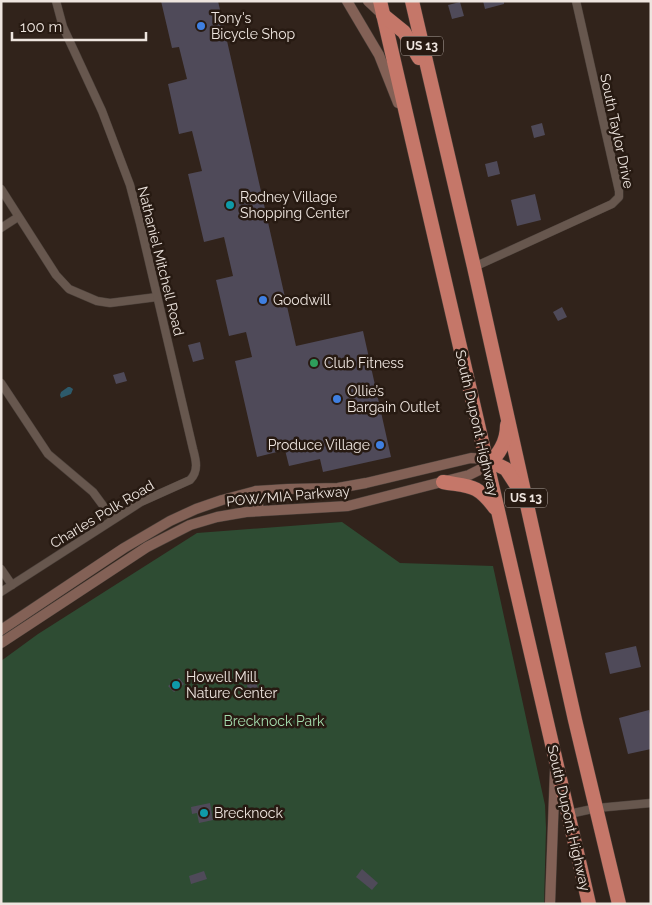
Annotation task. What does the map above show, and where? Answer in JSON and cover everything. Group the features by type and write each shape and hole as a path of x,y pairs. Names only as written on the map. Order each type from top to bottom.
{"highway":[{"name":"South Dupont Highway","path":"380,1 589,904"},
{"name":"South Dupont Highway","path":"412,1 474,267 575,720 619,904"},
{"path":"384,15 404,32 409,39 432,91"},
{"path":"506,412 507,437 488,462 506,468 527,502"},
{"path":"443,482 474,488 482,493 498,513"}],"main road":[{"path":"347,1 379,55 412,142"},
{"path":"368,1 384,15"},
{"name":"POW/MIA Parkway","path":"1,630 124,548 170,521 222,500 256,491 338,488 471,458 488,462"},
{"name":"POW/MIA Parkway","path":"1,643 163,538 190,525 217,517 259,511 348,506 469,475 488,462"},
{"path":"256,491 259,511"},
{"path":"550,904 555,754"}],"street":[{"name":"Nathaniel Mitchell Road","path":"56,1 63,27 102,112 130,185 193,449"},
{"name":"South Taylor Drive","path":"474,267 612,204 619,197 576,1"},
{"path":"1,189 56,275 69,289 97,301 110,303 157,297"},
{"path":"1,228 18,217"},
{"path":"1,383 48,454 93,492 113,519"},
{"name":"Charles Polk Road","path":"1,592 150,497 190,480 195,476 196,470 193,449"},
{"path":"1,569 12,585"},
{"path":"569,814 597,808 651,803"}],"green space":[{"name":"Brecknock Park","path":"342,522 400,563 493,566 545,805 544,904 1,904 1,661 38,634 197,533"}],"water":[{"path":"68,387 73,389 71,394 61,398 61,392"}],"building":[{"name":"Rodney Village Shopping Center","path":"161,1 218,1 296,346 363,331 391,457 323,472 320,459 289,466 285,450 257,457 235,361 252,357 246,332 229,336 216,280 233,276 224,237 204,242 188,174 202,171 192,131 179,134 168,84 187,79 179,47 172,48"},
{"path":"483,1 504,1 504,4 485,9"},
{"path":"460,2 464,16 452,19 448,5"},
{"path":"542,123 545,135 534,138 531,126"},
{"path":"497,161 500,174 488,177 485,164"},
{"path":"535,194 541,220 517,226 511,200"},
{"path":"562,307 567,317 558,321 553,312"},
{"path":"200,342 204,359 193,362 188,345"},
{"path":"124,372 127,381 116,384 113,375"},
{"path":"636,646 641,667 610,674 605,653"},
{"path":"255,672 258,690 248,691 247,684 244,685 243,674"},
{"name":"Howell Mill Nature Center","path":"179,678 184,684 174,692 168,686"},
{"path":"649,710 651,718 651,749 628,754 619,718"},
{"name":"Brecknock","path":"210,803 213,820 199,823 197,813 192,814 191,807"},
{"path":"362,869 378,883 372,890 356,877"},
{"path":"204,871 207,879 191,884 189,876"}],"place":[{"name":"Tony's Bicycle Shop","path":"201,26"},
{"name":"Rodney Village Shopping Center","path":"230,205"},
{"name":"Goodwill","path":"263,300"},
{"name":"Club Fitness","path":"314,363"},
{"name":"Ollie’s Bargain Outlet","path":"337,399"},
{"name":"Produce Village","path":"380,445"},
{"name":"Howell Mill Nature Center","path":"176,685"},
{"name":"Brecknock","path":"204,813"}]}
